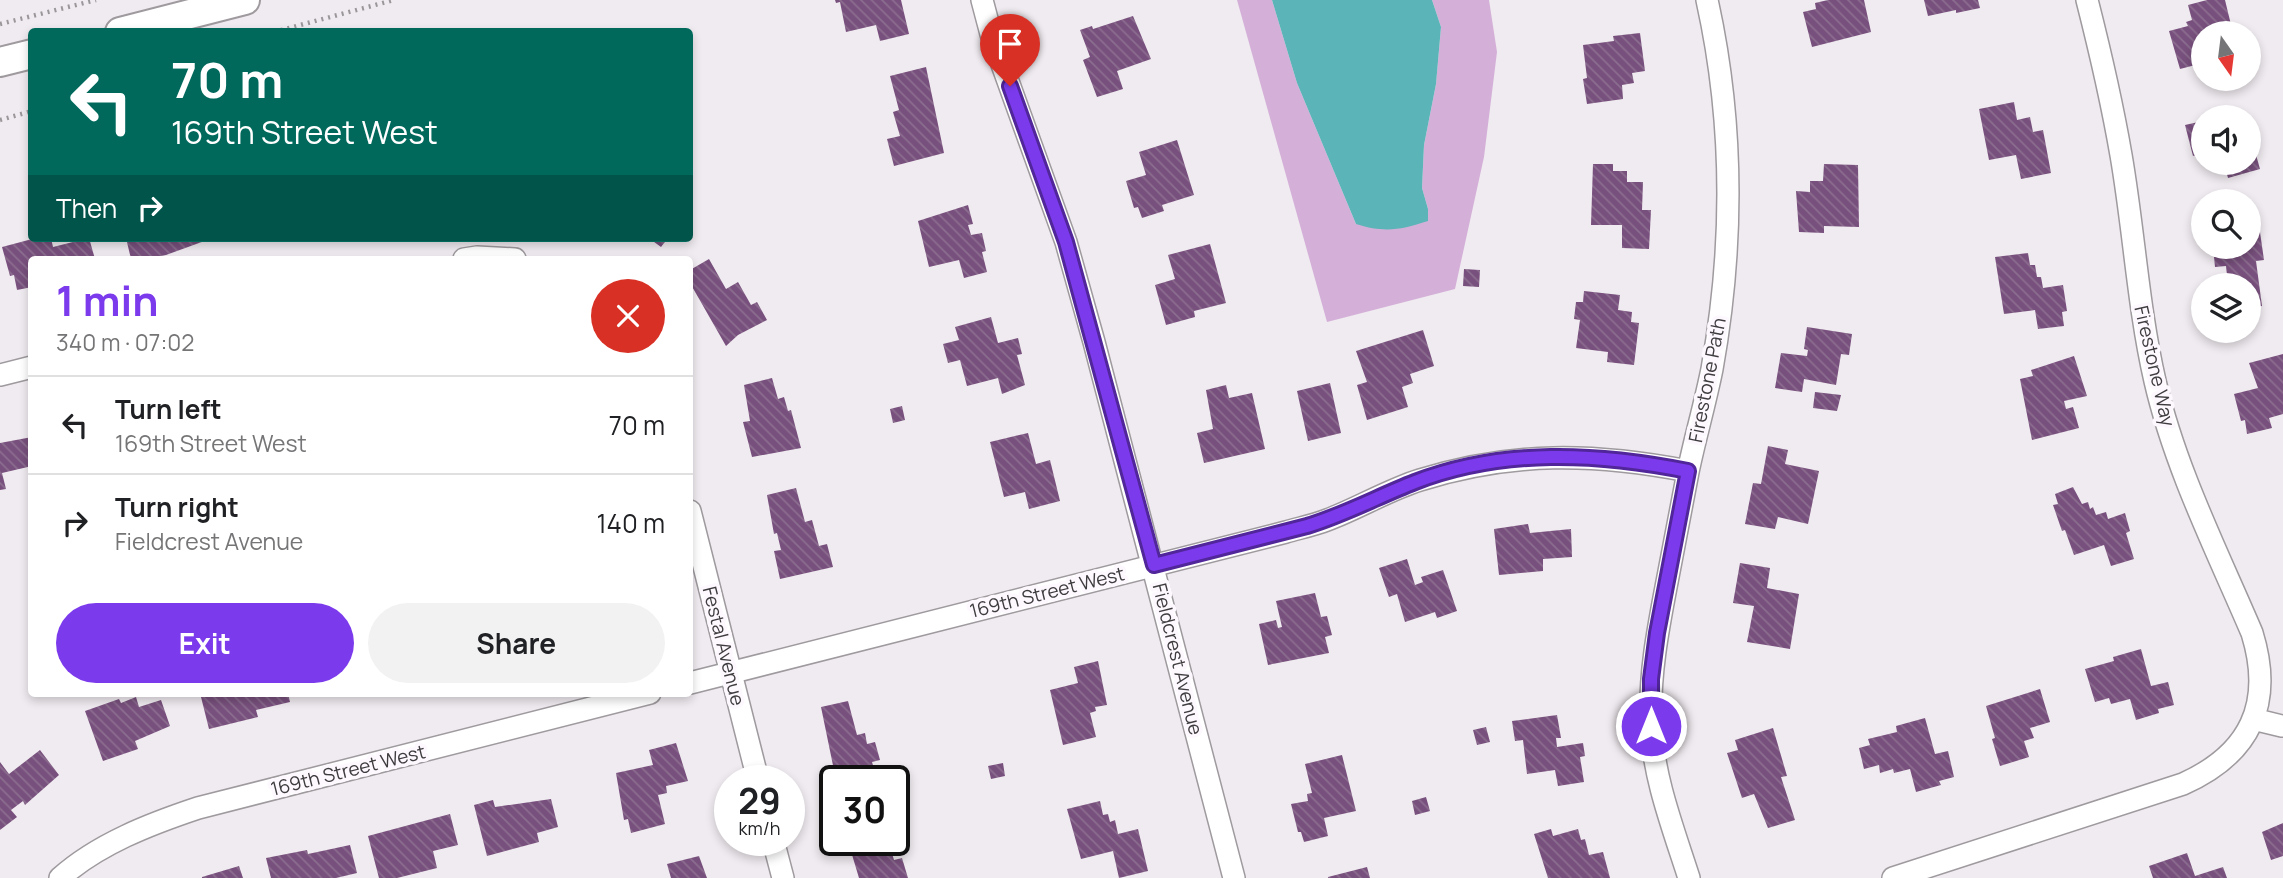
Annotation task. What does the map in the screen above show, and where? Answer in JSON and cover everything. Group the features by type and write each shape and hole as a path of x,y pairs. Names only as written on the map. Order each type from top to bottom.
{"street":[{"path":"136,28 245,0"},
{"name":"Fieldcrest Avenue","path":"982,0 1066,242 1154,565 1234,878"},
{"name":"Firestone Path","path":"1689,878 1657,771 1651,726 1651,679 1657,633 1688,471 1711,370 1725,276 1729,174 1726,120 1707,0"},
{"name":"Firestone Way","path":"1893,878 2183,784 2203,775 2227,758 2253,719 2259,700 2259,656 2252,633 2190,487 2156,384 2145,332 2121,154 2087,0"},
{"path":"0,62 28,55"},
{"path":"0,375 28,368"},
{"name":"169th Street West","path":"693,682 1307,526 1417,481 1491,462 1515,458 1605,458 1688,471"},
{"name":"Festal Avenue","path":"693,523 754,765"},
{"name":"169th Street West","path":"60,878 104,848 149,825 198,808 634,697"},
{"path":"2253,719 2282,726"},
{"path":"777,856 783,878"}],"path":[{"path":"0,24 96,0"},
{"path":"289,28 394,0"},
{"path":"0,120 28,112"}],"shaded area":[{"path":"1237,0 1272,0 1297,83 1356,224 1428,209 1422,188 1424,145 1436,84 1441,27 1432,0 1489,0 1497,52 1484,157 1455,289 1327,322"}],"water":[{"path":"1272,0 1432,0 1441,27 1436,84 1424,145 1422,188 1428,209 1428,221 1392,229 1376,229 1356,224 1297,83"}],"building":[{"path":"835,0 901,0 909,34 880,41 876,25 846,32 840,2 836,3"},
{"path":"1828,0 1864,0 1871,32 1812,47 1803,12 1816,9 1815,3"},
{"path":"1924,0 1978,0 1980,8 1928,16"},
{"path":"2207,0 2225,0 2230,21 2191,21 2191,66 2180,69 2169,31 2188,26 2186,22 2192,20 2188,5"},
{"path":"1133,16 1151,59 1117,71 1123,89 1097,97 1083,60 1090,57 1080,30 1092,26 1093,29"},
{"path":"1640,33 1645,71 1632,73 1634,83 1622,85 1623,99 1587,104 1583,79 1587,78 1583,45 1614,41 1613,36"},
{"path":"926,67 944,153 894,166 887,139 900,136 893,112 899,110 890,76"},
{"path":"2014,102 2017,120 2030,117 2033,132 2043,130 2051,173 2021,179 2016,155 1989,160 1979,109"},
{"path":"2191,124 2191,148 2185,125"},
{"path":"1177,140 1194,195 1162,205 1164,211 1142,218 1138,207 1134,208 1126,181 1146,175 1139,152"},
{"path":"1593,164 1613,164 1613,171 1627,171 1627,182 1643,182 1642,210 1651,210 1649,249 1622,248 1622,225 1591,225"},
{"path":"1824,164 1858,165 1859,227 1824,226 1824,233 1799,232 1796,191 1810,192 1810,181 1823,181"},
{"path":"968,205 973,224 968,225 971,235 982,233 986,251 982,252 987,272 964,278 959,260 929,267 918,221"},
{"path":"2261,239 2264,260 2256,261 2258,273 2227,273 2226,266 2215,267 2214,259 2261,259"},
{"path":"28,240 52,242 53,247 73,242 90,242 94,256 28,256 28,288 17,290 14,275 10,276 2,247"},
{"path":"127,242 202,242 161,256 130,256"},
{"path":"1210,244 1226,303 1194,311 1195,317 1166,325 1155,285 1175,279 1168,255"},
{"path":"2028,253 2030,265 2035,265 2043,288 2063,285 2067,311 2062,312 2064,326 2038,329 2035,310 2004,314 1995,257"},
{"path":"709,259 726,289 738,282 751,305 757,302 767,320 738,335 726,346 693,288 693,268"},
{"path":"1464,269 1480,270 1479,287 1463,286"},
{"path":"1584,291 1620,295 1618,310 1632,312 1631,322 1639,323 1634,365 1607,362 1608,352 1576,348 1580,320 1574,319 1576,302 1583,302"},
{"path":"991,317 998,343 1018,338 1022,354 1017,355 1025,385 1002,394 998,378 967,386 960,360 948,363 943,344 959,340 955,327"},
{"path":"1807,327 1852,334 1849,355 1841,354 1836,385 1804,379 1802,392 1775,388 1781,353 1807,356 1808,350 1804,349"},
{"path":"1423,330 1434,366 1410,374 1413,383 1402,387 1408,407 1367,420 1357,385 1367,382 1356,351"},
{"path":"2283,354 2283,414 2269,418 2272,428 2247,434 2245,420 2241,421 2234,394 2258,388 2249,363"},
{"path":"2074,356 2087,396 2064,401 2066,409 2073,407 2079,428 2032,440 2020,379 2033,376 2031,370"},
{"path":"772,378 778,399 784,397 788,411 791,410 801,448 752,457 743,422 750,421 744,385"},
{"path":"1330,383 1341,433 1308,441 1297,391"},
{"path":"1226,385 1229,398 1252,393 1265,449 1204,463 1197,433 1213,429 1206,390"},
{"path":"1815,392 1841,395 1837,411 1813,408"},
{"path":"902,406 905,420 893,423 890,409"},
{"path":"1028,433 1036,464 1050,460 1060,501 1029,509 1025,492 1004,497 990,442"},
{"path":"28,438 28,467 2,473 6,489 0,490 0,443"},
{"path":"1768,446 1788,450 1785,464 1819,471 1808,524 1778,517 1775,529 1745,524 1753,483 1761,484"},
{"path":"2073,487 2082,504 2088,502 2096,515 2106,512 2108,519 2125,513 2130,531 2126,533 2134,559 2111,566 2104,545 2074,555 2053,505 2058,504 2055,494"},
{"path":"796,488 805,522 812,520 819,546 827,544 833,567 780,579 774,551 781,550 777,533 774,534 767,495"},
{"path":"1528,524 1530,533 1571,529 1572,557 1543,559 1543,571 1499,575 1494,529"},
{"path":"1407,559 1415,585 1423,582 1421,577 1443,570 1457,611 1437,618 1435,612 1405,622 1397,594 1389,597 1379,568"},
{"path":"1740,563 1770,568 1767,588 1799,594 1790,649 1747,642 1754,606 1733,603"},
{"path":"1315,593 1321,617 1327,616 1332,635 1325,637 1329,653 1268,665 1259,624 1276,620 1278,628 1282,627 1276,601"},
{"path":"2141,649 2151,686 2168,682 2174,705 2158,709 2159,713 2136,720 2130,699 2111,704 2109,698 2095,702 2085,669 2114,661 2113,657"},
{"path":"1098,661 1107,705 1095,707 1096,711 1090,713 1096,737 1063,745 1050,690 1078,683 1074,667"},
{"path":"2040,689 2050,722 2030,728 2034,738 2024,741 2029,757 2000,766 1986,706"},
{"path":"136,697 139,707 161,700 170,726 135,741 138,749 103,761 85,711 119,699 121,703"},
{"path":"201,697 289,697 290,702 256,710 258,717 209,729"},
{"path":"848,701 857,735 865,733 867,744 875,742 880,760 872,762 873,765 833,765 821,707"},
{"path":"1557,715 1561,738 1556,738 1557,747 1583,743 1585,756 1580,757 1584,782 1558,786 1555,770 1527,774 1523,740 1515,741 1512,721"},
{"path":"1925,718 1935,754 1948,751 1954,777 1939,781 1941,785 1916,792 1910,769 1894,773 1893,769 1880,773 1879,765 1864,769 1859,748 1870,745 1868,739 1897,732 1896,726"},
{"path":"1486,727 1490,742 1477,745 1473,730"},
{"path":"1773,728 1787,776 1781,777 1795,820 1768,828 1754,794 1742,798 1727,753 1738,750 1735,740"},
{"path":"676,743 688,781 666,786 667,793 658,795 665,824 631,833 628,819 624,820 616,773 653,765 649,750"},
{"path":"40,750 59,775 25,805 23,801 11,810 17,817 0,830 0,762 9,774"},
{"path":"1342,755 1356,811 1324,818 1328,836 1304,842 1301,832 1298,832 1291,804 1308,801 1307,794 1312,793 1305,764"},
{"path":"1003,763 1005,776 991,779 988,766"},
{"path":"1426,797 1430,811 1415,815 1412,801"},
{"path":"551,799 558,827 537,833 539,842 487,856 474,805 493,800 495,807"},
{"path":"1100,801 1103,815 1108,814 1110,822 1115,820 1118,834 1138,829 1148,871 1119,878 1113,851 1081,859 1067,809"},
{"path":"450,814 458,845 433,851 437,868 397,878 379,878 368,836"},
{"path":"2283,823 2283,856 2271,860 2262,832"},
{"path":"1551,829 1553,836 1578,829 1581,840 1585,839 1589,855 1603,852 1610,878 1548,878 1534,834"},
{"path":"350,845 357,873 336,878 271,878 266,858 307,850 308,854"},
{"path":"2187,853 2195,876 2223,867 2227,878 2153,878 2149,866"},
{"path":"699,856 707,878 671,878 667,864"},
{"path":"852,856 893,856 894,860 902,858 908,878 859,878"},
{"path":"239,866 243,878 202,878 202,877"},
{"path":"1367,867 1370,878 1328,878 1328,877"}],"route":[{"path":"1010,86 1066,242 1154,565 1327,520 1417,481 1491,462 1515,458 1605,458 1688,471 1657,633 1651,679 1651,726"}]}
